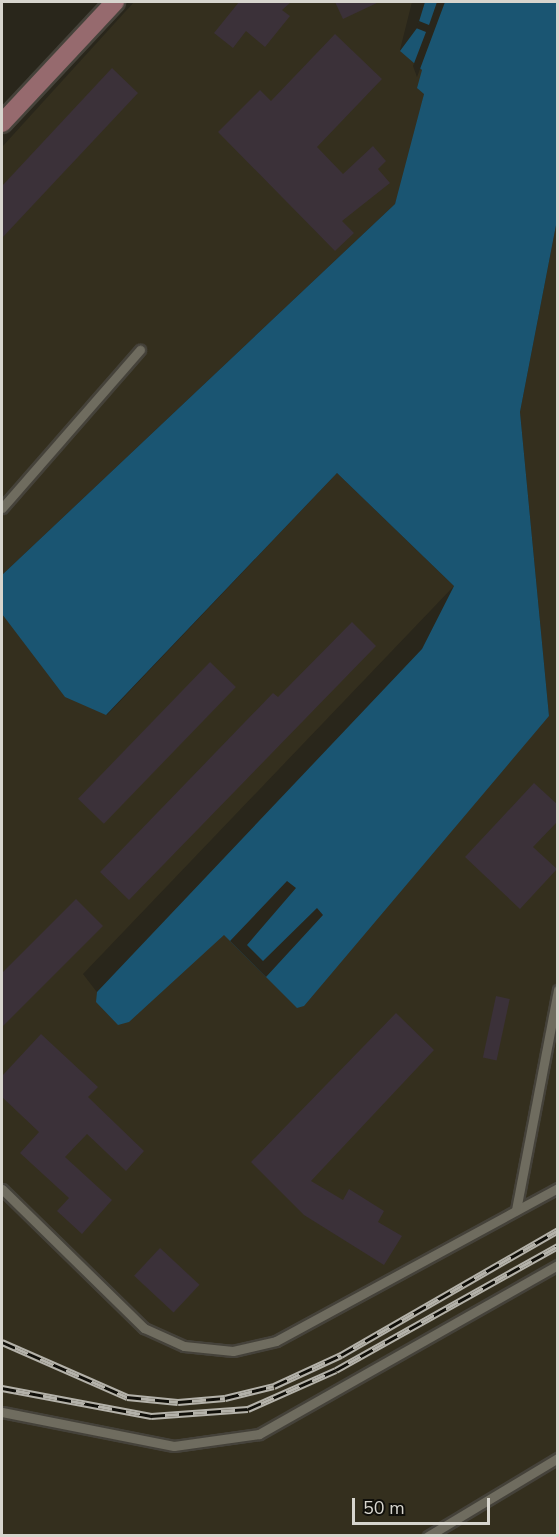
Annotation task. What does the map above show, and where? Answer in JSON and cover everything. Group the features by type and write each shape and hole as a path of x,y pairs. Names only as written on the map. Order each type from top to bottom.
{"main road":[{"path":"2,123 115,2"}],"lane":[{"path":"2,508 140,351"},
{"path":"516,1210 558,990"},
{"path":"2,1188 144,1328 184,1346 233,1351 276,1341 558,1188"},
{"path":"2,1412 174,1446 259,1434 558,1265"},
{"path":"428,1536 558,1458"}],"shaded area":[{"path":"134,2 412,2 400,50 422,70 424,94 414,146 395,204 2,575 2,147"},
{"path":"557,220 557,1535 2,1535 2,609 107,715 337,473 454,586 83,974 120,1022 215,928 549,716 520,412"}],"water":[{"path":"425,2 557,2 557,220 520,412 549,716 304,1006 297,1008 224,935 129,1022 118,1025 96,1002 97,992 422,649 454,586 337,473 106,715 65,697 2,614 2,575 395,204 424,94 417,88 422,70 400,51 417,28"}],"pier":[{"path":"437,2 445,2 417,77 413,66 426,32 416,28 419,21 429,25"},
{"path":"287,881 296,888 247,945 263,961 317,908 323,915 266,977 230,941"}],"building":[{"path":"239,2 291,2 282,10 290,16 265,47 246,31 233,48 214,33"},
{"path":"335,2 379,2 343,19"},
{"path":"335,34 382,79 317,147 343,174 373,146 386,161 378,169 390,183 342,221 354,233 335,251 218,132 260,90 271,101"},
{"path":"112,68 138,93 2,238 2,186"},
{"path":"352,622 376,646 129,900 100,872 273,693 278,697"},
{"path":"210,662 236,687 104,824 78,799"},
{"path":"534,783 558,805 558,821 533,847 557,869 520,909 465,857"},
{"path":"76,899 103,926 2,1027 2,973"},
{"path":"496,996 510,999 497,1061 483,1058"},
{"path":"396,1013 434,1050 311,1181 343,1200 349,1189 384,1211 378,1222 402,1236 384,1265 304,1215 251,1162"},
{"path":"41,1034 98,1087 88,1097 144,1151 126,1171 87,1134 65,1157 112,1200 82,1234 57,1211 69,1198 20,1153 39,1132 2,1097 2,1076"},
{"path":"160,1248 199,1285 174,1313 134,1276"}],"railway":[{"path":"2,1342 127,1397 178,1402 225,1398 274,1386 341,1355 558,1230"},
{"path":"2,1388 151,1416 248,1409 336,1370 558,1246"}]}
